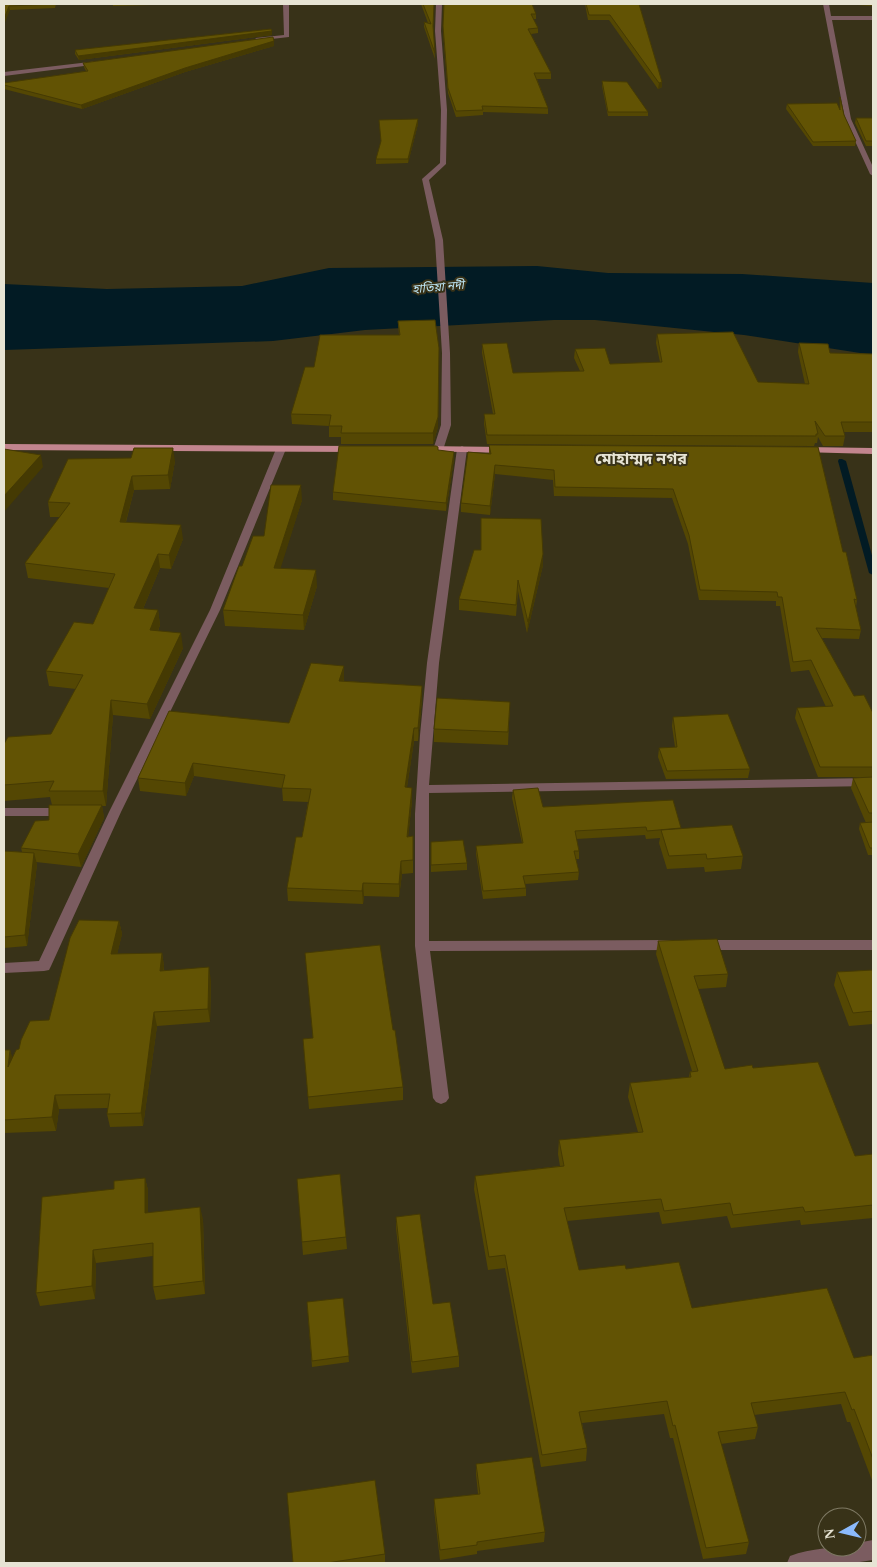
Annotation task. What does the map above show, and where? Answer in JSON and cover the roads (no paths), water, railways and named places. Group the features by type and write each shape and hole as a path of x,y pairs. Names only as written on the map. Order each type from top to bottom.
{"main road":[{"path":"4,447 369,449"},
{"path":"409,449 521,450"},
{"path":"795,450 873,450"}],"street":[{"path":"249,41 287,36 286,4"},
{"path":"438,450 446,425 446,353 439,240 425,179 443,164 444,110 438,31 439,4"},
{"path":"826,4 848,119 873,174"},
{"path":"829,18 873,18"},
{"path":"4,74 106,62"},
{"path":"848,119 857,119"},
{"path":"4,968 44,966 110,812 215,610 281,449"},
{"path":"440,1098 422,946 420,866 426,735 440,593 462,450"},
{"path":"423,789 873,782"},
{"path":"4,812 75,812"},
{"path":"422,946 873,944"},
{"path":"797,1563 873,1550"}],"water":[{"name":"হাতিয়া নদী","path":"537,266 608,273 742,274 873,283 873,355 744,335 595,320 554,320 365,330 273,341 4,350 4,284 107,289 242,286 329,268"}],"waterway":[{"path":"842,461 873,573"}],"district":[{"name":"মোহাম্মদ নগর","path":"641,458"}]}
